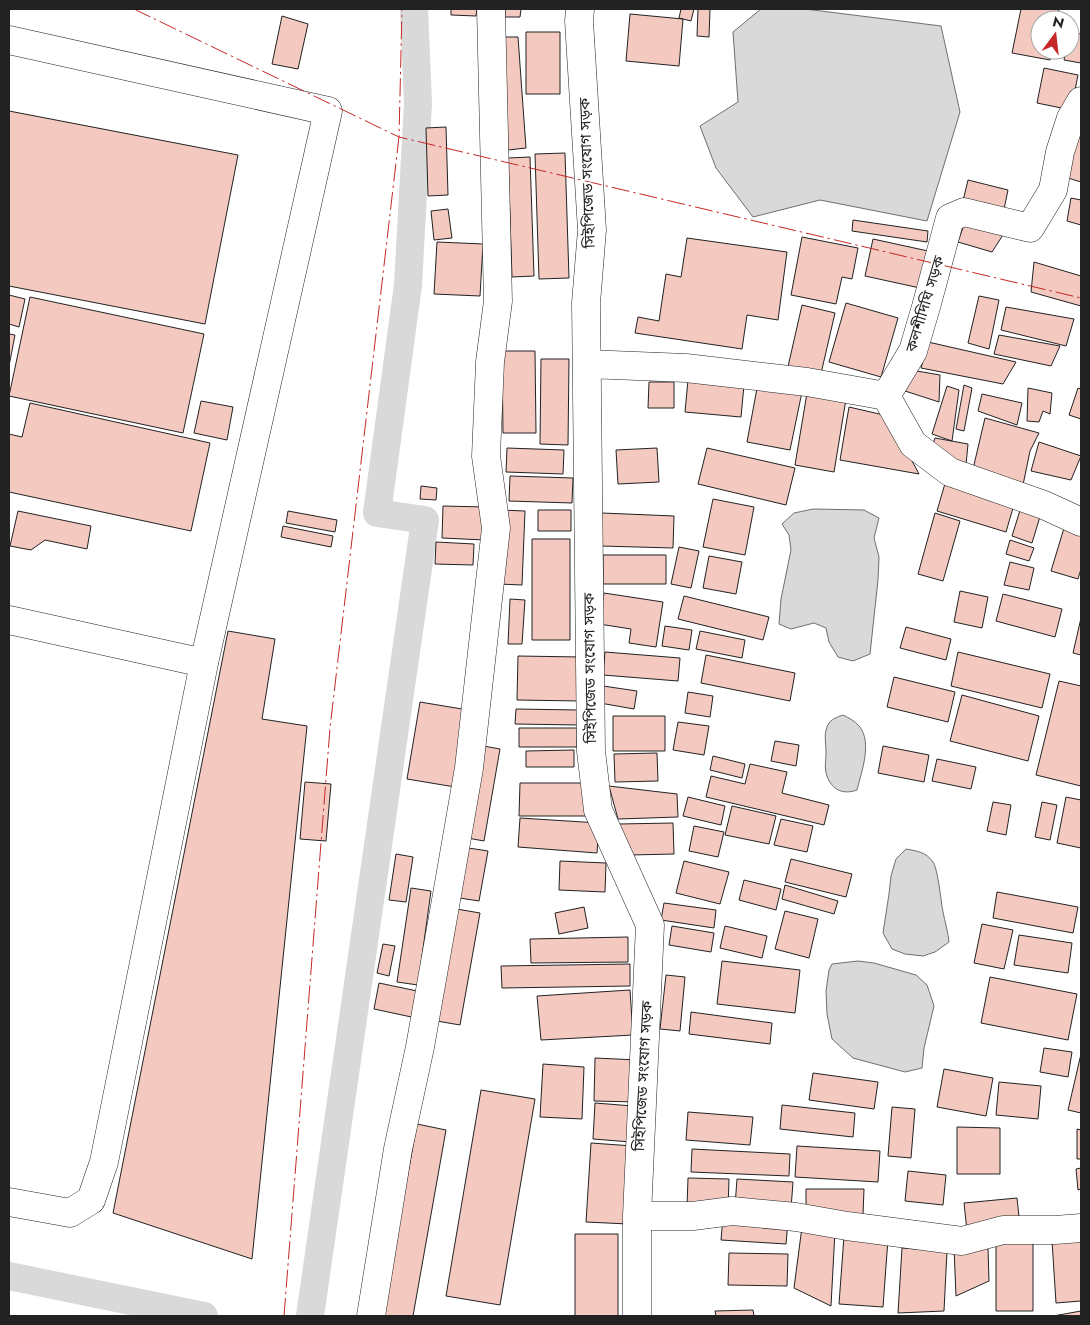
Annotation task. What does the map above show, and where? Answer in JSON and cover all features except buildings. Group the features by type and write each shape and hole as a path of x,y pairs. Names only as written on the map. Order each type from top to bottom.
{"street":[{"path":"371,1316 398,1149 420,1047 468,768 496,528 486,456 490,362 498,301 491,9"},
{"name":"সিইপিজেড সংযোগ সড়ক","path":"580,9 592,230 586,303 590,751 598,810 650,924 637,1216 637,1316"},
{"path":"9,40 328,111 204,663 104,1162 90,1200 70,1213 9,1202"},
{"name":"কলশীদিঘি সড়ক","path":"886,396 913,351 950,218 964,212 1030,228 1053,190 1060,152 1071,118 1081,101"},
{"path":"587,364 686,368 807,382 886,396 913,444 950,472 1044,505 1081,522"},
{"path":"9,620 204,663"},
{"path":"637,1216 693,1216 732,1210 796,1217 847,1226 962,1241 1003,1230 1081,1228"}],"shaded area":[{"path":"761,9 805,9 941,26 960,112 927,221 820,200 753,217 716,168 700,126 738,102 733,32"},
{"path":"813,509 864,510 879,518 874,538 879,557 870,654 853,661 838,657 829,642 826,628 814,623 791,629 779,624 781,599 791,550 789,535 782,524 794,513"},
{"path":"843,715 859,726 863,733 866,749 857,790 847,792 839,790 832,785 825,767 827,726 832,720"},
{"path":"906,849 924,854 935,866 949,938 949,942 935,952 923,956 905,954 892,949 883,933 891,876 896,859"},
{"path":"858,961 874,963 916,975 927,985 934,1006 924,1048 922,1068 905,1072 853,1058 832,1039 827,1014 826,991 829,970 832,964"}],"waterway":[{"path":"310,1316 425,520 377,513 408,285 418,103 414,9"},
{"path":"9,1276 204,1316"}],"power":[{"path":"134,9 399,137 1081,298"},
{"path":"284,1316 330,728 399,137 402,9"}]}
